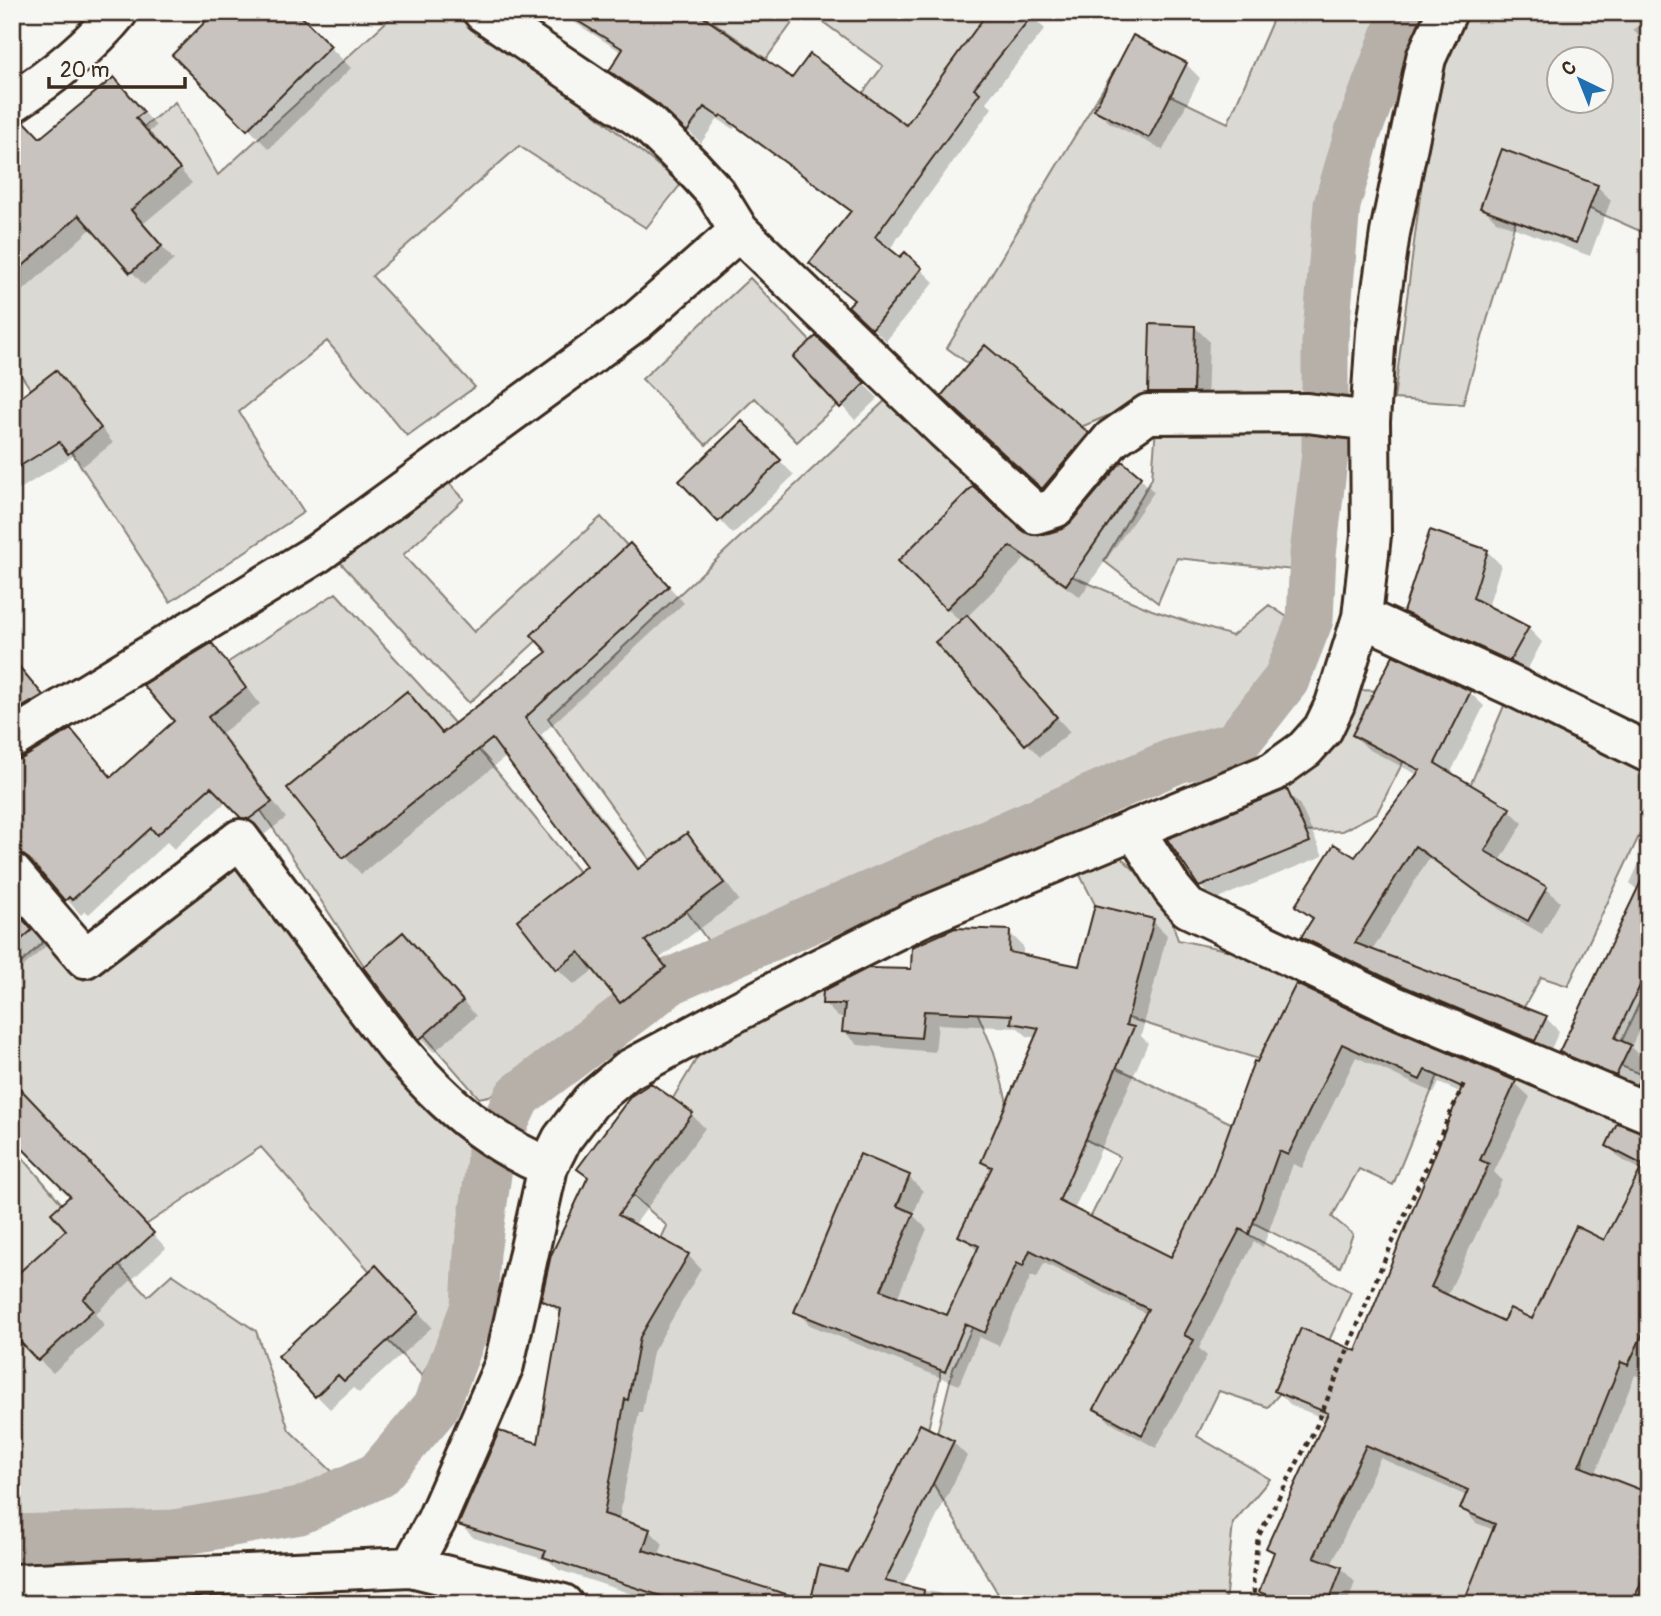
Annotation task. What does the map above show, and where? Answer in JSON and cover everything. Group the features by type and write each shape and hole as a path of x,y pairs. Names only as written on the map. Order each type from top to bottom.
{"street":[{"path":"12,103 47,80 98,36 118,12"},
{"path":"482,12 647,123 715,192 739,231 1036,514 1055,508 1112,439 1148,414 1338,417"},
{"path":"411,1567 436,1521 504,1365 532,1160 562,1139 591,1101 628,1070 918,919 1273,772 1305,749 1322,729 1335,704 1362,617 1371,535 1338,417 1376,332 1390,233 1426,58 1447,12"},
{"path":"12,739 318,553 638,320 739,231"},
{"path":"1362,617 1649,753"},
{"path":"1134,829 1171,889 1188,908 1392,1005 1649,1113"},
{"path":"12,873 85,958 240,839 389,1039 439,1096 477,1127 532,1160"},
{"path":"12,1584 411,1567 564,1604"}],"path":[{"path":"1255,1604 1254,1578 1258,1537 1316,1427 1381,1268 1481,1043"}],"shaded area":[{"path":"397,12 449,12 574,97 681,184 646,228 519,146 372,276 475,387 407,436 327,341 239,412 304,512 170,602 12,361 12,232 175,102 218,175"},
{"path":"699,12 800,12 766,59"},
{"path":"825,12 980,12 997,25 861,209 806,169 883,66 819,19"},
{"path":"1276,12 1390,12 1380,29 1337,154 1317,244 1308,395 1141,402 1064,434 947,348 1115,69 1228,123"},
{"path":"1455,12 1649,12 1649,235 1527,181 1463,404 1394,399 1438,56"},
{"path":"750,278 855,388 797,442 755,398 706,445 642,379"},
{"path":"890,396 1064,573 1152,610 1232,636 1269,605 1293,621 1298,635 1281,675 1233,737 1176,753 789,920 708,941 548,718"},
{"path":"1156,427 1315,427 1303,571 1177,558 1158,603 1104,561 1152,478"},
{"path":"437,470 464,499 403,555 474,632 601,517 633,552 469,703 338,560"},
{"path":"336,593 486,758 658,969 597,1025 513,1091 479,1098 364,966 180,693"},
{"path":"1357,690 1414,692 1422,725 1377,813 1342,831 1292,832 1277,781"},
{"path":"1509,694 1649,768 1649,815 1568,986 1541,977 1515,1023 1362,967 1346,903 1464,800"},
{"path":"1108,845 1165,899 1178,940 1260,957 1308,992 1268,1062 1122,1016 1107,928 1079,873"},
{"path":"232,864 332,990 469,1147 462,1247 449,1325 422,1376 371,1323 395,1300 261,1147 131,1235 12,1087 12,972 44,941 84,980"},
{"path":"961,974 994,1052 1015,1133 1007,1218 940,1364 940,1379 918,1471 831,1604 761,1604 581,1528 630,1305 667,1226 621,1185 700,1053 838,975"},
{"path":"1649,982 1649,1078 1612,1062"},
{"path":"1342,1002 1414,1031 1410,1042 1443,1063 1393,1185 1359,1169 1332,1217 1353,1234 1340,1267 1236,1214"},
{"path":"1101,1060 1243,1129 1164,1290 1076,1247 1120,1157 1067,1130"},
{"path":"1515,1066 1639,1124 1649,1145 1649,1191 1550,1351 1418,1287 1422,1251"},
{"path":"12,1145 72,1216 148,1296 172,1274 256,1331 289,1430 341,1480 293,1502 171,1519 12,1525"},
{"path":"1223,1220 1351,1292 1304,1396 1287,1385 1268,1407 1219,1391 1197,1436 1270,1479 1233,1523 1225,1604 1004,1604 927,1473 953,1369 1013,1240 1071,1271 1179,1312"},
{"path":"1649,1298 1649,1495 1581,1476 1592,1377"},
{"path":"1364,1424 1510,1505 1468,1604 1313,1604 1308,1496"}],"building":[{"path":"215,12 297,12 331,46 247,130 172,55"},
{"path":"563,12 696,12 792,78 810,54 906,125 988,12 1035,12 974,88 980,93 875,237 900,257 905,252 922,268 872,329 848,306 854,300 809,263 851,211 721,115 719,117 704,107 687,132 659,105 609,71 623,49"},
{"path":"1133,35 1187,63 1149,138 1094,110"},
{"path":"114,77 144,112 136,118 180,169 131,210 162,246 130,273 79,215 12,276 12,125 24,121 40,138"},
{"path":"1502,149 1598,185 1576,243 1480,208"},
{"path":"1150,324 1195,326 1193,392 1148,392"},
{"path":"816,336 865,383 840,408 793,357"},
{"path":"985,345 1089,433 1042,489 941,396"},
{"path":"56,370 101,428 68,454 59,442 12,471 12,404"},
{"path":"742,421 781,460 718,522 679,481"},
{"path":"1122,461 1141,477 1066,585 1010,546 946,609 898,561 973,486 1022,530 1032,535 1042,535 1062,529 1071,522"},
{"path":"1430,530 1488,550 1473,598 1529,627 1510,661 1403,612"},
{"path":"630,543 669,586 525,718 638,869 687,833 724,883 645,941 666,967 620,1003 579,952 556,970 517,920 586,866 492,739 343,858 287,788 407,691 442,733 547,652 531,635"},
{"path":"967,615 1057,717 1025,745 935,642"},
{"path":"212,643 246,688 208,717 272,802 249,819 241,818 211,787 157,835 151,828 72,900 69,897 65,901 29,859 20,853 12,852 12,761 23,758 71,729 111,777 174,721 143,685"},
{"path":"1393,655 1471,691 1435,763 1510,808 1485,851 1547,887 1528,921 1483,896 1415,846 1355,943 1547,1016 1535,1041 1401,985 1301,937 1313,918 1295,906 1334,844 1355,857 1420,770 1352,735"},
{"path":"12,658 43,695 12,713"},
{"path":"1287,789 1310,842 1199,887 1167,839"},
{"path":"1649,865 1649,967 1615,1038 1631,1045 1616,1076 1559,1052"},
{"path":"1095,905 1154,919 1126,1025 1134,1027 1059,1201 1171,1257 1212,1177 1254,1061 1257,1062 1296,984 1383,1025 1516,1081 1480,1160 1489,1164 1431,1287 1503,1321 1510,1308 1532,1319 1576,1226 1604,1240 1643,1165 1606,1146 1617,1123 1649,1134 1649,1321 1628,1365 1621,1362 1579,1466 1649,1493 1649,1564 1632,1604 1463,1604 1495,1524 1460,1509 1468,1490 1366,1445 1314,1557 1342,1567 1328,1604 1291,1604 1259,1592 1274,1552 1266,1548 1328,1413 1274,1391 1301,1328 1356,1351 1462,1087 1425,1070 1420,1080 1342,1044 1288,1155 1279,1151 1249,1234 1240,1229 1184,1335 1194,1340 1142,1435 1094,1409 1148,1309 1030,1250 1023,1266 1017,1263 985,1333 965,1324 945,1372 794,1312 860,1154 910,1175 897,1206 914,1213 881,1290 947,1315 979,1246 958,1236 992,1167 981,1162 1039,1028 1011,1023 1012,1015 924,1011 921,1038 842,1032 845,1004 822,1004 823,991 868,968 911,969 912,947 955,928 1010,930 1009,952 1079,966"},
{"path":"12,907 32,930 12,948"},
{"path":"403,932 463,1001 419,1040 363,967"},
{"path":"1649,1062 1649,1089 1637,1084"},
{"path":"12,1080 154,1233 83,1299 93,1310 38,1361 12,1333 12,1279 66,1230 51,1213 70,1196 12,1138"},
{"path":"651,1083 693,1113 618,1215 689,1254 640,1337 628,1400 625,1399 604,1514 650,1529 643,1550 789,1595 788,1604 685,1604 543,1557 546,1551 458,1525 499,1431 538,1443 561,1309 541,1300 551,1255 588,1177 577,1169 631,1096"},
{"path":"376,1265 419,1312 344,1381 338,1375 315,1397 278,1356"},
{"path":"920,1424 954,1441 885,1581 924,1590 922,1604 810,1604 819,1565 847,1571"}],"waterway":[{"path":"12,1538 175,1533 300,1511 378,1475 435,1408 474,1307 477,1253 491,1152 518,1096 671,981 1177,760 1235,745 1286,680 1310,619 1313,554 1325,453 1325,343 1337,205 1358,132 1403,12"}]}
